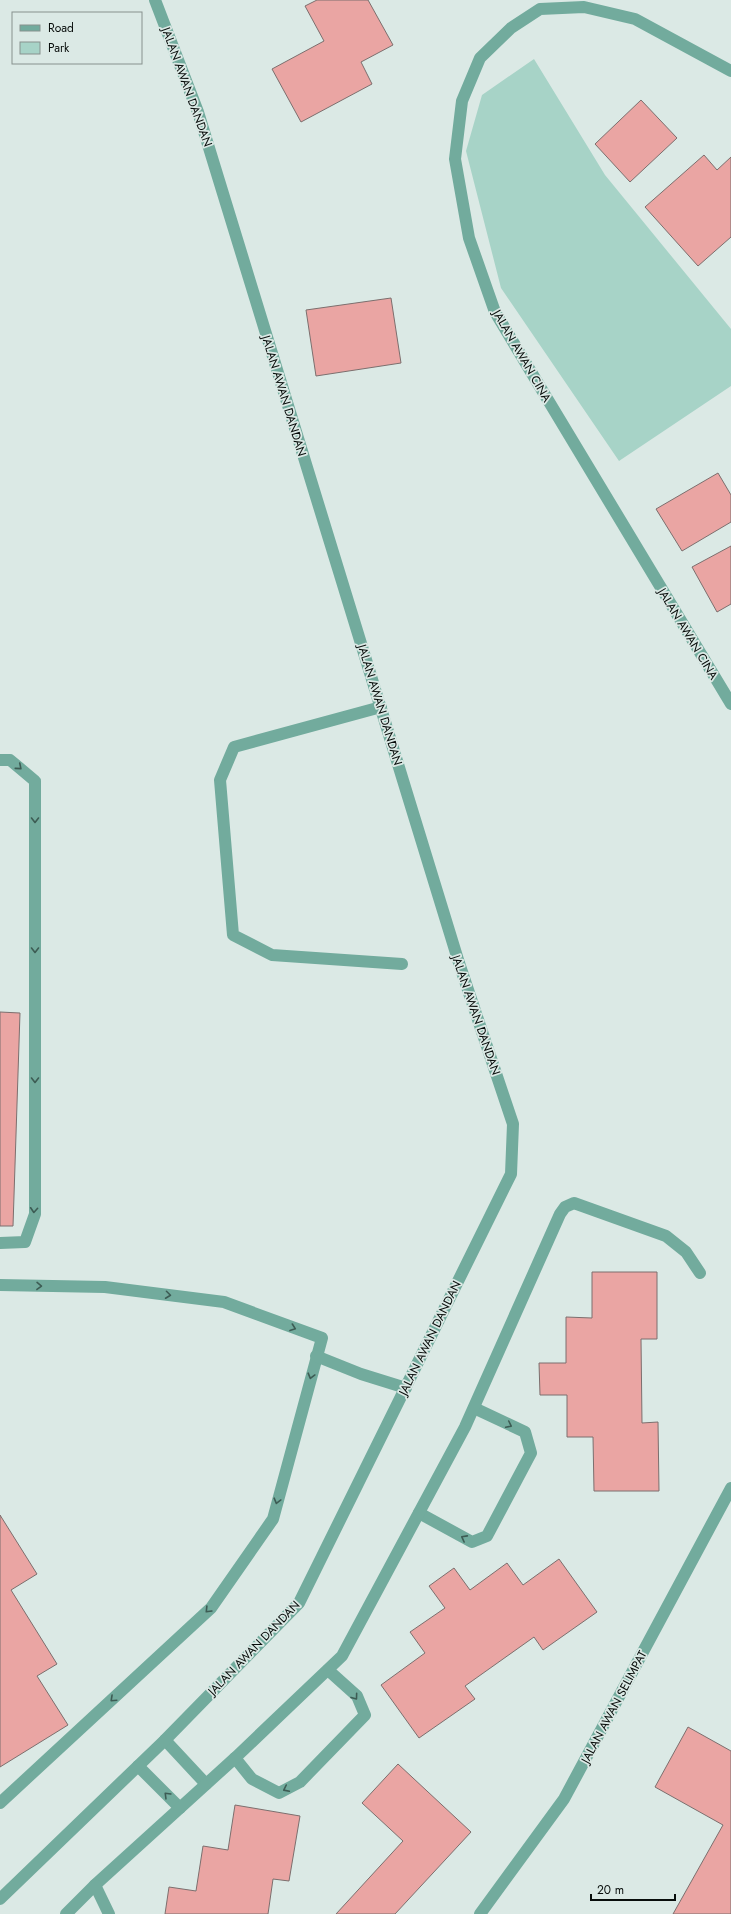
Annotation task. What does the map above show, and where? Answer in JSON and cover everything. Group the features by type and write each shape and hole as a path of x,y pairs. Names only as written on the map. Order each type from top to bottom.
{"street":[{"name":"JALAN AWAN DANDAN","path":"0,1899 165,1740 299,1603 511,1174 513,1124 459,963 198,112 155,0"},
{"name":"JALAN AWAN CINA","path":"731,71 635,19 584,7 540,9 511,28 480,58 462,101 455,159 469,238 495,312 731,704"},
{"path":"381,707 234,747 220,780 233,935 272,955 402,964"},
{"path":"0,760 10,760 35,781 35,1214 25,1242 0,1243"},
{"path":"66,1914 95,1885 235,1758 342,1656 474,1408 560,1214 566,1207 574,1203 666,1236 686,1252 700,1273"},
{"path":"0,1285 105,1287 224,1302 322,1338 273,1519 211,1608 0,1803"},
{"path":"316,1356 361,1374 406,1388"},
{"path":"419,1513 472,1542 487,1536 531,1453 525,1432 474,1408"},
{"name":"JALAN AWAN SELIMPAT","path":"480,1914 564,1799 731,1488"},
{"path":"235,1758 252,1779 279,1793 300,1782 366,1715 356,1696 328,1670"},
{"path":"165,1740 206,1784"},
{"path":"138,1766 180,1808"},
{"path":"95,1885 109,1914"}],"green space":[{"path":"534,59 605,175 731,329 731,386 619,461 501,288 466,151 482,95"}],"building":[{"path":"317,0 368,0 393,45 361,62 372,84 301,122 272,69 324,41 305,6"},
{"path":"641,100 677,138 630,182 595,144"},
{"path":"704,155 717,170 731,157 731,237 698,266 645,207"},
{"path":"391,298 401,363 316,376 306,310"},
{"path":"718,473 731,495 731,522 682,551 656,509"},
{"path":"731,546 731,604 717,612 692,567"},
{"path":"0,1012 20,1013 13,1226 0,1226"},
{"path":"592,1272 657,1272 657,1339 641,1339 642,1423 658,1422 659,1491 594,1491 593,1437 567,1437 567,1395 540,1395 539,1363 566,1363 566,1317 592,1318"},
{"path":"0,1515 37,1574 11,1590 57,1664 37,1676 68,1725 0,1767"},
{"path":"559,1559 597,1612 543,1650 534,1637 465,1686 475,1699 419,1738 381,1685 425,1653 410,1632 445,1608 429,1586 454,1568 470,1590 507,1563 523,1585"},
{"path":"688,1727 731,1751 731,1914 673,1914 723,1825 655,1787"},
{"path":"398,1764 471,1832 395,1914 336,1914 403,1841 362,1803"},
{"path":"235,1805 300,1816 289,1881 273,1879 268,1914 165,1914 169,1887 196,1891 203,1846 228,1850"}]}
